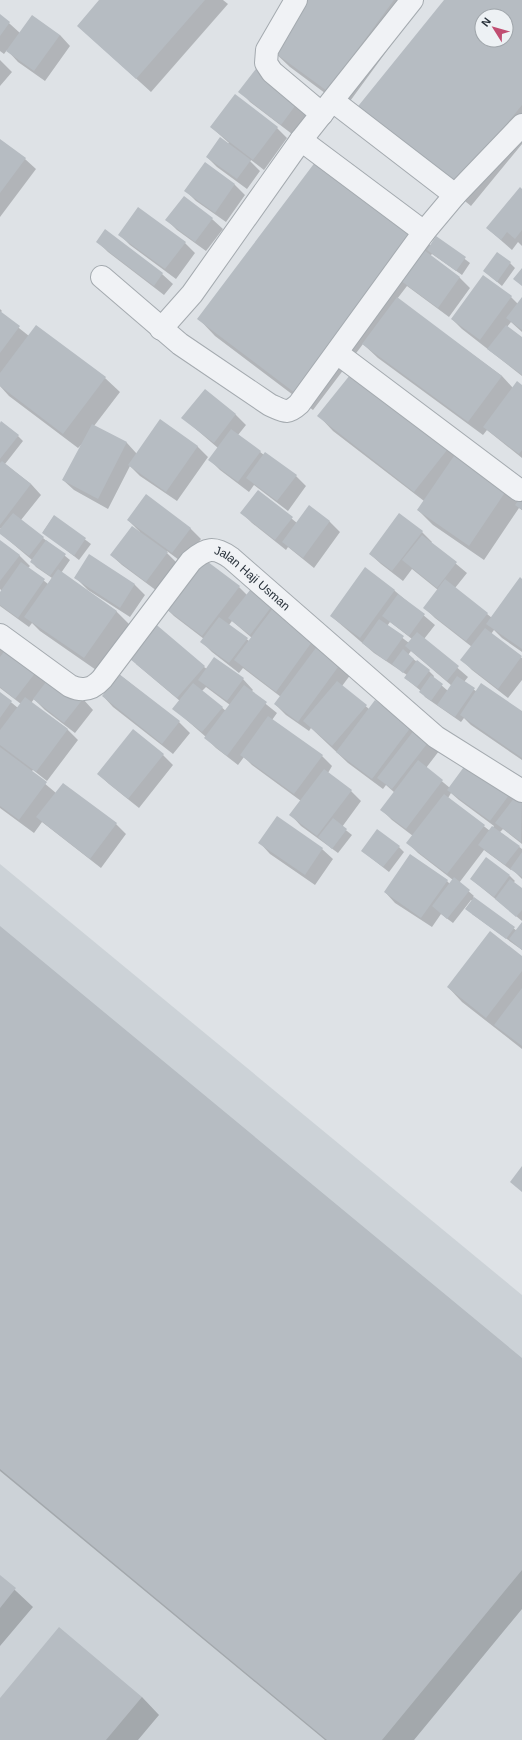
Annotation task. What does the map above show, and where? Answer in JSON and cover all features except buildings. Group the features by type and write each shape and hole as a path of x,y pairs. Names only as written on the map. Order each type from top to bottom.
{"street":[{"path":"296,0 267,50 266,63 272,72 328,107 455,195"},
{"path":"161,329 192,294 301,140 412,0"},
{"path":"102,277 180,344 264,400 285,411 291,410 299,404 424,232 455,195 522,125"},
{"path":"301,140 424,232"},
{"path":"337,353 519,490"},
{"name":"Jalan Haji Usman","path":"0,635 70,686 81,690 92,688 102,679 191,561 199,554 207,550 217,550 231,558 436,737 522,791"}],"shaded area":[{"path":"0,864 522,1295 522,1740 0,1740"}]}
